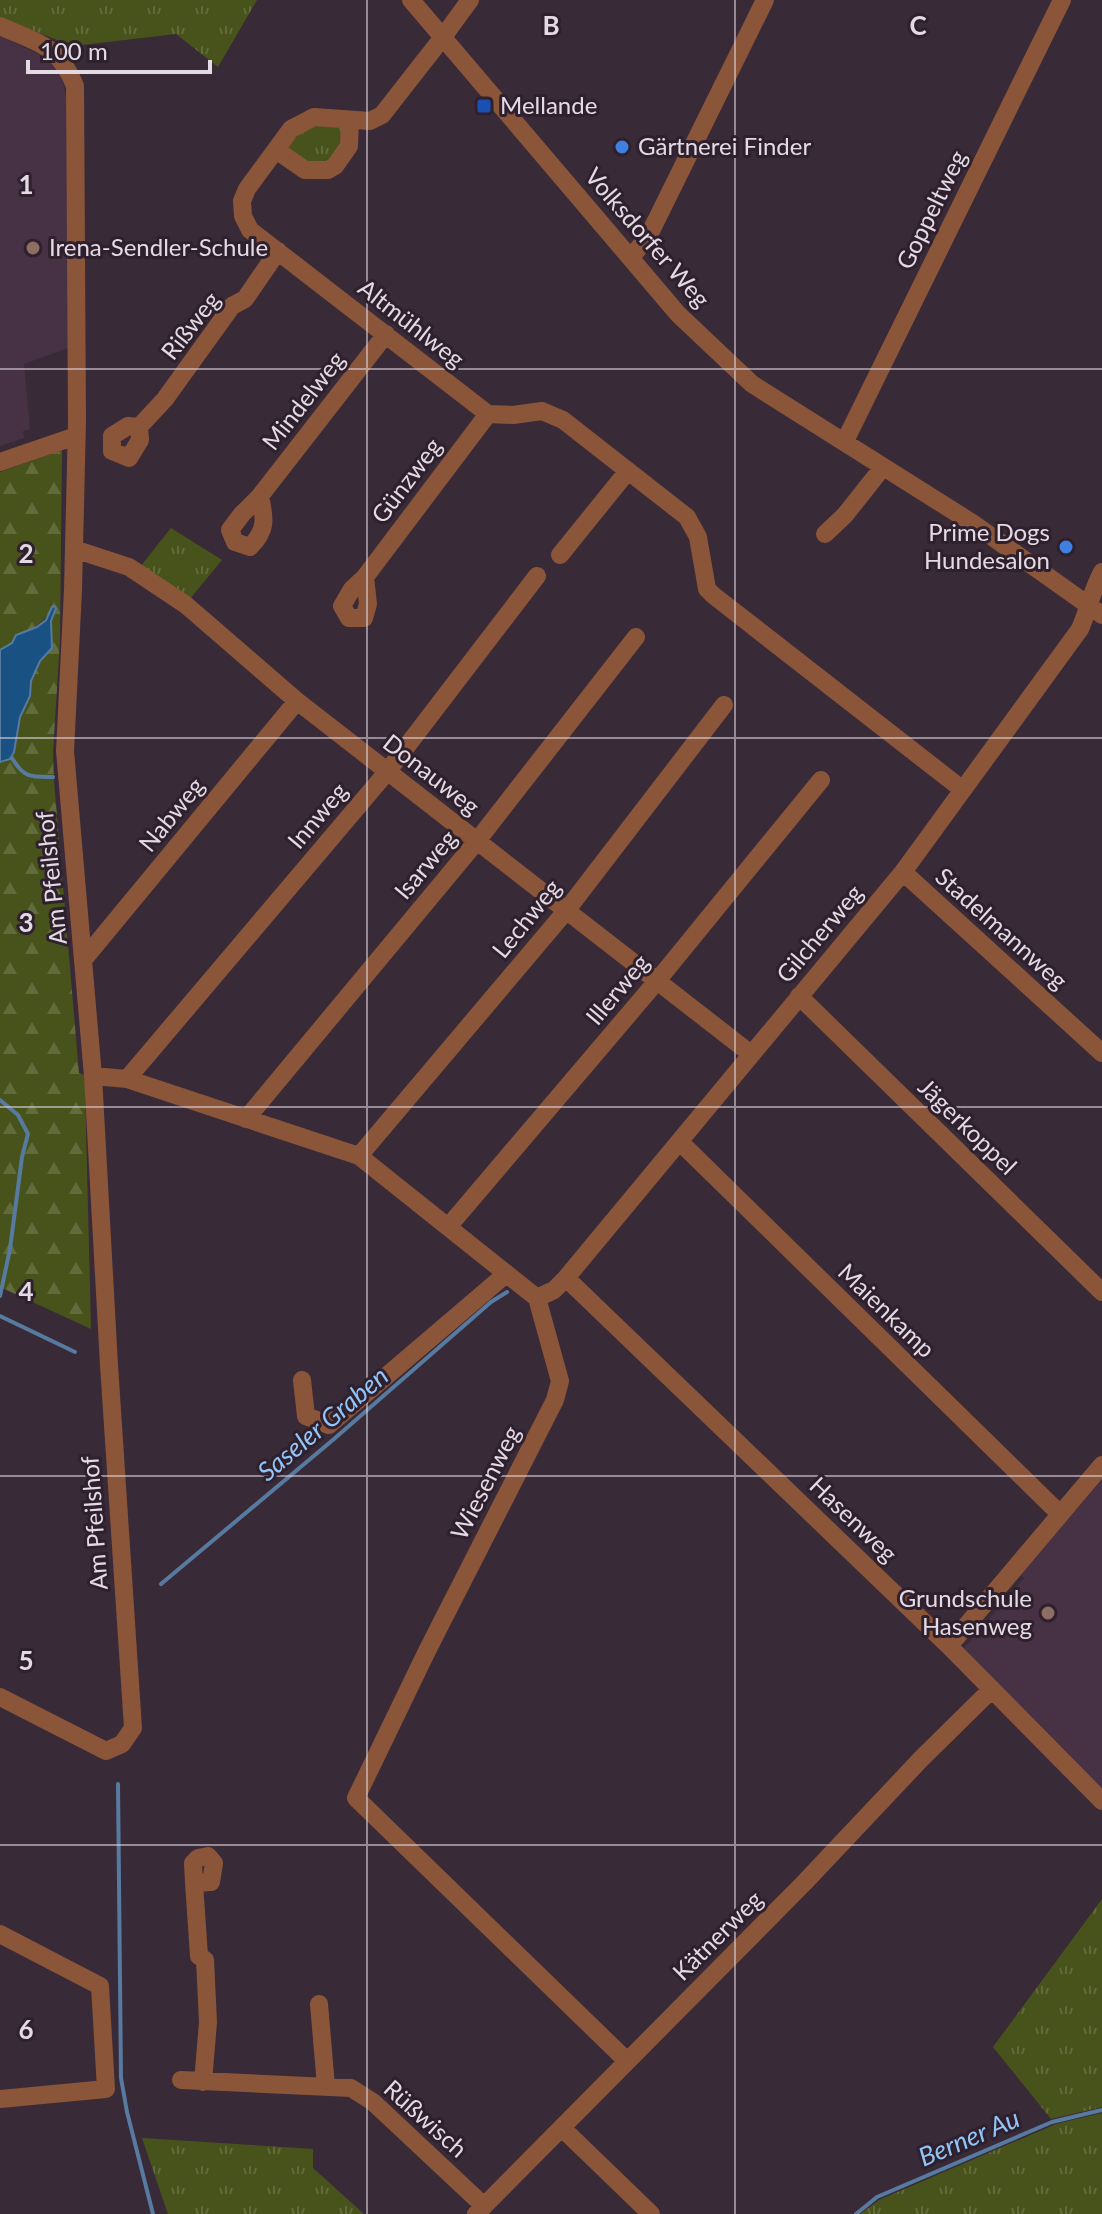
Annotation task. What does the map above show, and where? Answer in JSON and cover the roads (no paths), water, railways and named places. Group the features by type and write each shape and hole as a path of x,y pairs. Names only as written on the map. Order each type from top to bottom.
{"street":[{"name":"Volksdorfer Weg","path":"411,0 678,314 752,384 1009,548 1096,611"},
{"path":"443,37 470,0"},
{"path":"631,257 648,237 765,0"},
{"name":"Goppeltweg","path":"845,441 1062,0"},
{"name":"Am Pfeilshof","path":"0,26 52,49 68,68 75,86 78,269 76,436 65,751 93,1076 133,1728 122,1744 106,1751 0,1697"},
{"name":"Altmühlweg","path":"443,37 382,115 370,121 314,117 291,129 247,189 242,201 243,216 250,230 488,414"},
{"path":"276,150 305,170 328,170 335,166 349,146 350,121"},
{"name":"Rißweg","path":"139,427 165,399 232,306 245,299 278,251"},
{"name":"Mindelweg","path":"260,496 386,334"},
{"path":"488,414 542,411 563,420 687,517 698,537 707,589 713,595 963,790"},
{"name":"Günzweg","path":"365,577 488,414"},
{"path":"0,462 76,436"},
{"path":"825,534 845,515 883,467"},
{"path":"560,555 627,472"},
{"name":"Donauweg","path":"74,549 129,567 175,597 297,701 751,1054"},
{"name":"Gilcherweg","path":"537,1298 554,1290 566,1278 903,872 1096,611 1096,583 1102,572"},
{"name":"Innweg","path":"127,1079 387,772 537,576"},
{"name":"Isarweg","path":"246,1119 477,841 636,637"},
{"name":"Nabweg","path":"84,959 297,701"},
{"name":"Lechweg","path":"359,1156 566,911 724,705"},
{"name":"Illerweg","path":"448,1227 657,981 821,780"},
{"name":"Stadelmannweg","path":"903,872 1102,1053"},
{"name":"Jägerkoppel","path":"799,996 1102,1292"},
{"path":"93,1076 127,1079 359,1156 537,1298"},
{"name":"Maienkamp","path":"680,1142 1060,1514"},
{"path":"302,1380 306,1416 329,1425 506,1274"},
{"name":"Hasenweg","path":"566,1278 949,1646 1102,1801"},
{"name":"Wiesenweg","path":"537,1298 560,1381 555,1400 356,1798 627,2061"},
{"path":"949,1646 1102,1465"},
{"name":"Kätnerweg","path":"480,2210 992,1689"},
{"path":"194,1883 199,1956 205,1960 208,2022 203,2082"},
{"path":"0,1934 100,1986 106,2089 0,2099"},
{"path":"319,2004 326,2086"},
{"name":"Rüßwisch","path":"181,2080 351,2088 373,2102 480,2210"},
{"path":"562,2128 651,2214"}],"water":[{"path":"54,606 52,648 40,661 31,681 30,696 20,717 14,752 10,759 0,762 0,650 12,643 16,635 46,620"}],"waterway":[{"path":"12,758 28,775 53,777"},
{"path":"0,1100 18,1115 28,1134 0,1296"},
{"name":"Saseler Graben","path":"161,1584 491,1302 507,1292"},
{"path":"0,1316 75,1352"},
{"path":"118,1784 121,2078 153,2214"},
{"name":"Berner Au","path":"856,2214 877,2197 1052,2122 1102,2110"}],"place":[{"name":"Mellande","path":"484,106"},
{"name":"Gärtnerei Finder","path":"622,147"},
{"name":"Irena-Sendler-Schule","path":"33,248"},
{"name":"Prime Dogs Hundesalon","path":"1066,547"},
{"name":"Grundschule Hasenweg","path":"1048,1613"}]}
